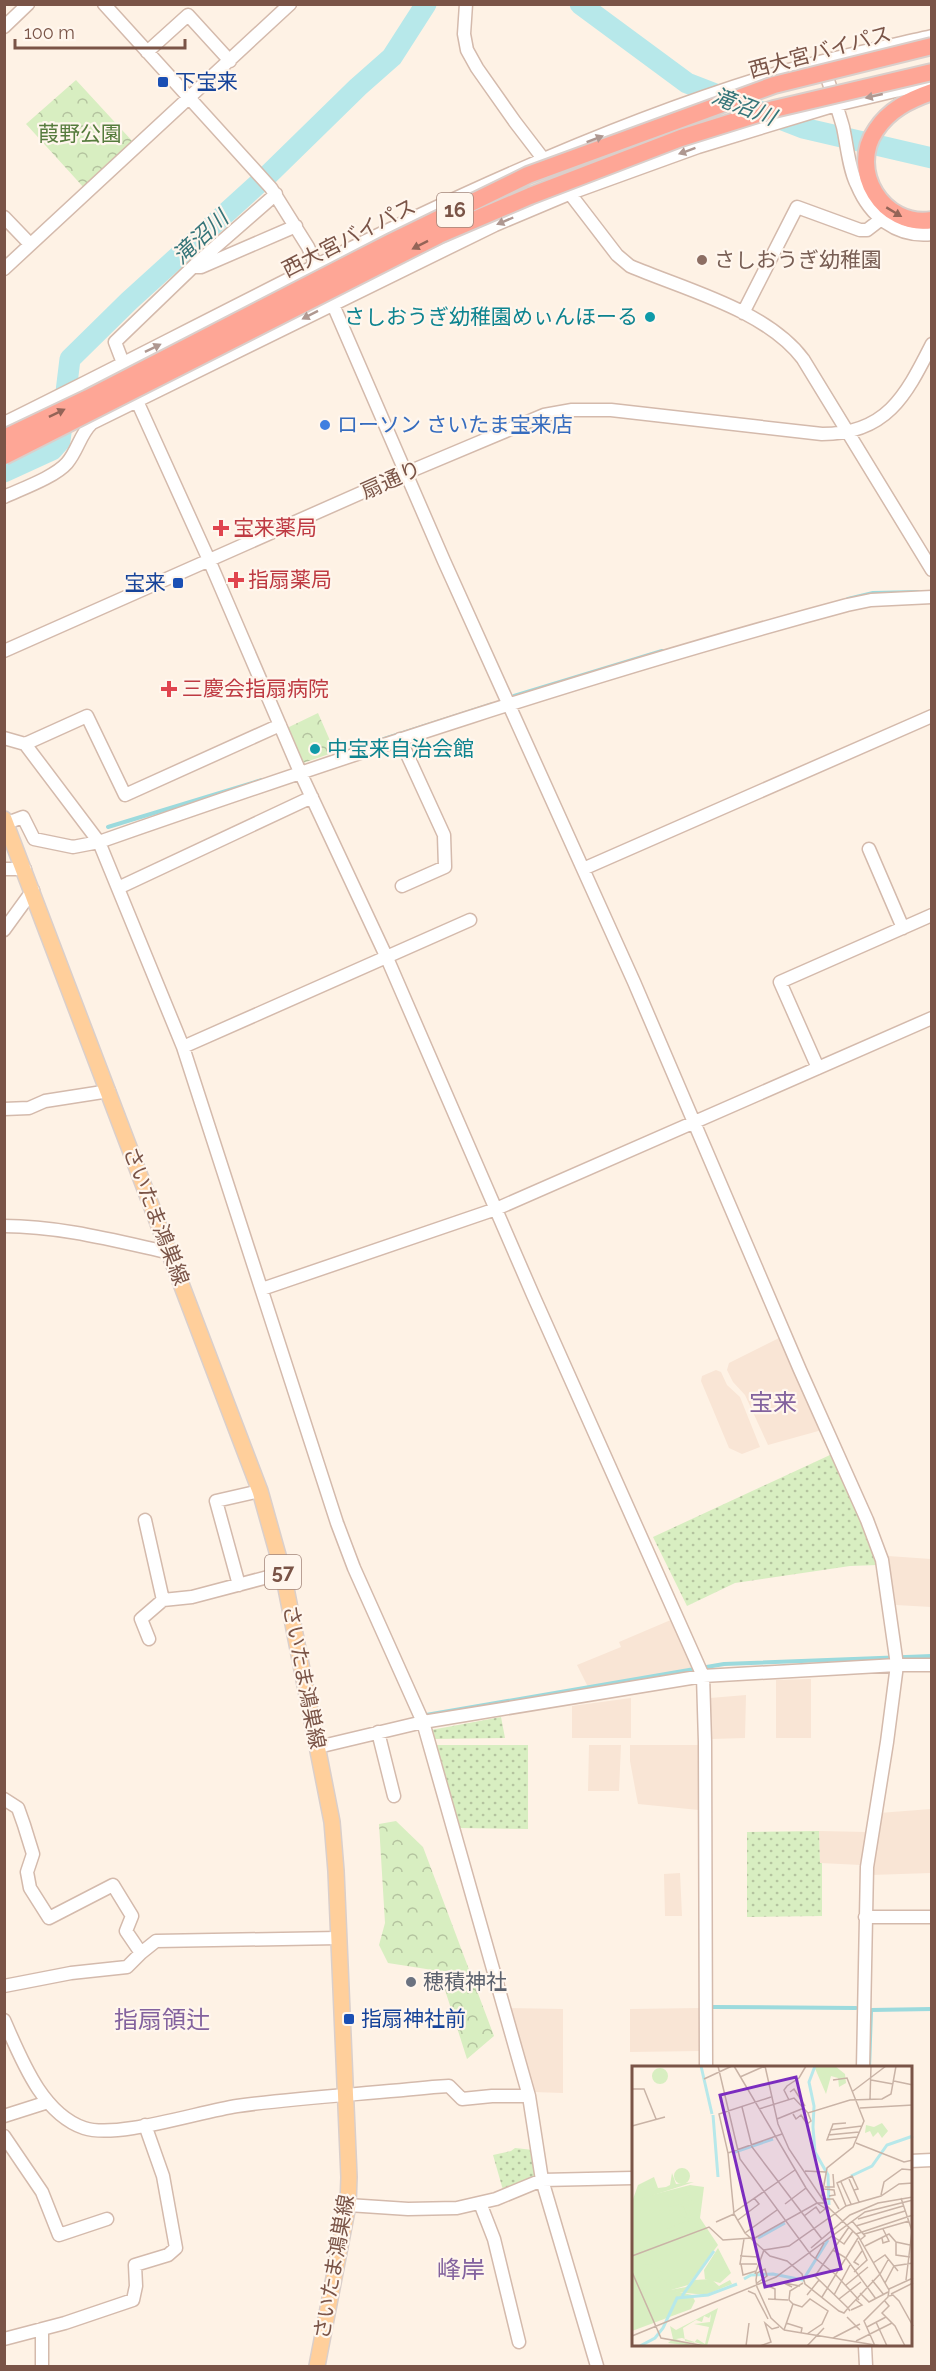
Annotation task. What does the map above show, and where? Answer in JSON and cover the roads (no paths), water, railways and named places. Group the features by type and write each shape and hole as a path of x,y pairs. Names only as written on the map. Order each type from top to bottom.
{"highway":[{"name":"西大宮バイパス","path":"4,438 88,398 391,242 528,175 774,86 932,45"},
{"name":"西大宮バイパス","path":"4,456 439,235 530,196 681,138 764,112 932,72"},
{"path":"932,92 902,105 883,121 870,141 866,163 871,187 884,205 903,217 932,220"}],"main road":[{"name":"さいたま鴻巣線","path":"6,821 260,1491 283,1573 318,1747 334,1845 339,1938 349,2177 348,2205 317,2367"}],"street":[{"path":"4,27 28,4"},
{"path":"104,4 273,191 318,266 406,474 694,1122 867,1520 882,1560 897,1665 867,1867 863,2066"},
{"path":"4,268 290,4"},
{"path":"466,4 464,34 467,50 477,68 617,255 630,266 765,324 791,343 932,570"},
{"path":"147,52 188,15 230,61"},
{"path":"4,423 318,266 543,159 694,100 744,84 821,62 932,36"},
{"path":"821,62 840,118 855,183 872,211 880,220 902,231 932,234"},
{"path":"4,497 65,466 80,442 84,430 92,423 495,225 572,193 698,147 836,105 912,87 932,86"},
{"path":"123,363 115,342 273,191"},
{"path":"743,313 796,207 860,230 867,230 880,220"},
{"path":"4,217 30,244"},
{"path":"192,267 201,267 296,226"},
{"name":"扇通り","path":"4,651 544,415 572,410 621,411 822,434 867,425 895,406 906,393 927,364 932,344"},
{"path":"137,401 209,560 300,772 387,958 703,1676 706,2066"},
{"path":"6,821 23,817 34,839 74,847 99,842 300,772 508,704 847,605 871,600 932,597"},
{"path":"25,744 87,716 125,795 280,725"},
{"path":"583,868 932,716"},
{"path":"4,738 25,744 99,842 183,1047 354,1568 423,1722 529,2096 542,2180 597,2367"},
{"path":"400,739 444,835 445,867 402,886"},
{"path":"118,888 312,797"},
{"path":"868,849 903,928"},
{"path":"4,869 25,869"},
{"path":"4,930 33,890"},
{"path":"818,1068 780,982 932,915"},
{"path":"183,1047 470,920"},
{"path":"262,1289 496,1209 932,1018"},
{"path":"4,1108 29,1108 45,1101 109,1091"},
{"path":"4,1226 27,1226 105,1238 171,1254"},
{"path":"239,1585 216,1501 260,1491"},
{"path":"145,1520 163,1600"},
{"path":"149,1639 141,1619 163,1600 192,1597 283,1573"},
{"path":"318,1747 423,1722 703,1676 932,1665"},
{"path":"378,1732 394,1796"},
{"path":"4,1799 18,1808 33,1854 27,1872 30,1888 49,1918 113,1885 132,1916 126,1931 141,1953"},
{"path":"865,1917 932,1917"},
{"path":"4,1986 71,1973 127,1968 156,1941 339,1938"},
{"path":"4,2020 48,2102 68,2120 83,2128 100,2132 116,2131 233,2107 449,2086 462,2098 529,2096"},
{"path":"4,2116 48,2102"},
{"path":"4,2339 133,2300 136,2286 135,2265 168,2255 176,2248 164,2176 145,2125"},
{"path":"4,2136 42,2192 59,2235 107,2219"},
{"path":"912,2162 932,2160"},
{"path":"348,2205 457,2208 480,2203 542,2180 632,2178"},
{"path":"480,2203 494,2240 519,2342"},
{"path":"42,2329 42,2367"},
{"path":"865,2347 866,2367"}],"waterway":[{"name":"滝沼川","path":"4,472 52,450 60,441 70,359 129,301 269,174 392,57 426,4"},
{"name":"滝沼川","path":"580,4 687,83 803,128 932,158"},
{"path":"848,599 873,593 918,592"},
{"path":"514,696 662,651"},
{"path":"381,740 493,704"},
{"path":"108,827 262,780"},
{"path":"426,1715 724,1664 932,1656"},
{"path":"713,2007 856,2008"},
{"path":"869,2066 871,2010 932,2009"}],"place":[{"name":"下宝来","path":"163,82"},
{"name":"さしおうぎ幼稚園","path":"702,260"},
{"name":"さしおうぎ幼稚園めぃんほーる","path":"650,317"},
{"name":"ローソン さいたま宝来店","path":"325,425"},
{"name":"宝来薬局","path":"221,528"},
{"name":"指扇薬局","path":"236,580"},
{"name":"宝来","path":"178,583"},
{"name":"三慶会指扇病院","path":"169,689"},
{"name":"中宝来自治会館","path":"315,749"},
{"name":"穂積神社","path":"411,1982"},
{"name":"指扇神社前","path":"349,2019"}],"district":[{"name":"宝来","path":"773,1403"},
{"name":"指扇領辻","path":"162,2020"},
{"name":"峰岸","path":"461,2270"}],"park label":[{"name":"葭野公園","path":"80,134"}]}
